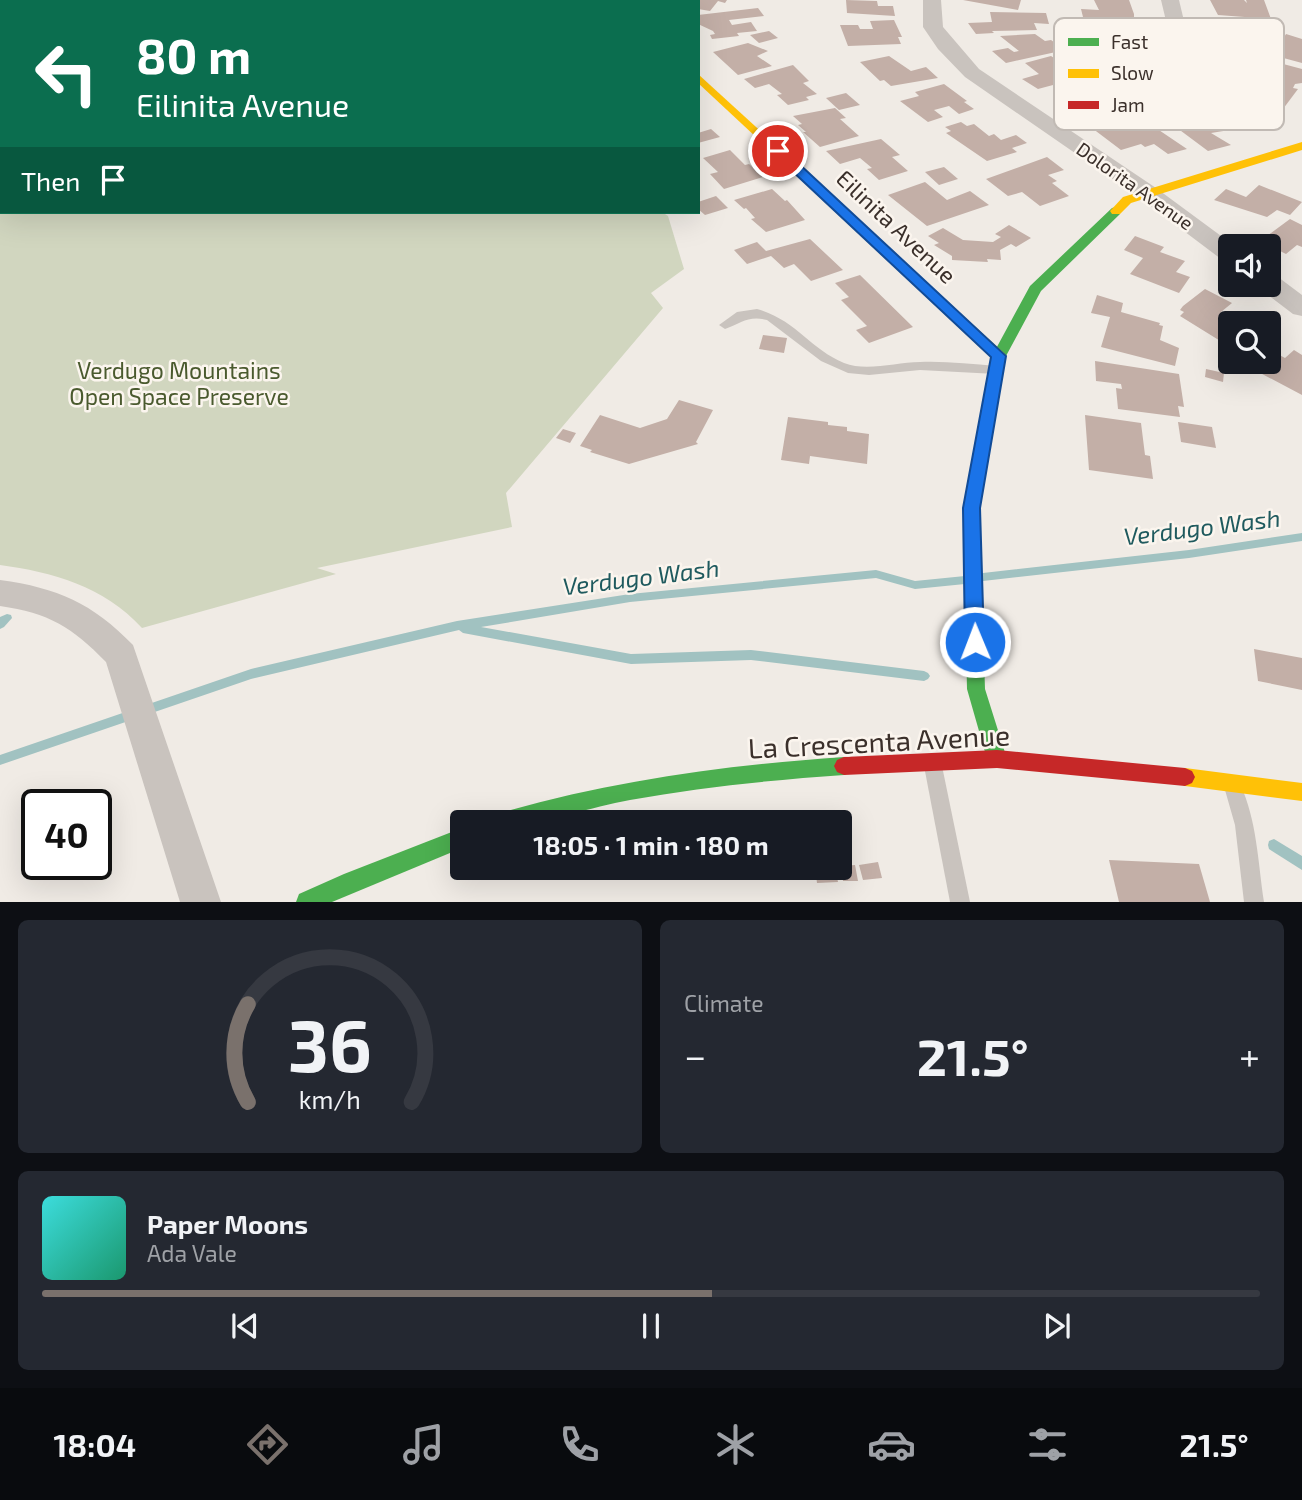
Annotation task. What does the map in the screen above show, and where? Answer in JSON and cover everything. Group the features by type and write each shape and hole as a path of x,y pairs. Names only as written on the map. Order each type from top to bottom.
{"street":[{"name":"Dolorita Avenue","path":"932,0 933,27 945,45 972,73 1054,129"},
{"path":"1170,0 1173,18"},
{"name":"Eilinita Avenue","path":"700,79 997,363"},
{"name":"Dolorita Avenue","path":"1056,130 1218,245"},
{"path":"997,759 976,689 971,508 997,363 1035,289 1127,200 1302,146"},
{"path":"1281,292 1302,308"},
{"path":"0,593 43,599 66,608 95,627 121,655 201,901"},
{"name":"La Crescenta Avenue","path":"539,810 634,789 758,773 997,759 1231,781 1302,792"},
{"path":"307,901 450,843"}],"lane":[{"path":"724,325 739,313 771,318 794,331 840,367 858,370 997,363"},
{"path":"932,761 960,901"},
{"path":"1231,781 1244,825 1254,901"}],"green space":[{"name":"Verdugo Mountains Open Space Preserve","path":"0,214 668,216 684,269 651,293 663,308 506,493 512,527 317,568 336,574 142,628 111,601 76,583 39,572 0,565"}],"building":[{"path":"700,0 727,0 725,3 718,1 710,11 700,9"},
{"path":"846,0 877,1 878,6 893,6 895,16 847,13"},
{"path":"963,0 1021,0 1018,10"},
{"path":"1094,0 1129,0 1134,18 1083,18 1081,9 1099,10"},
{"path":"1210,0 1244,0 1247,3 1246,0 1264,0 1271,18 1258,18 1218,15"},
{"path":"758,8 764,16 729,20 732,25 751,22 757,31 712,39 710,35 715,34 700,25 700,15"},
{"path":"990,12 1046,13 1049,24 1034,23 1037,30 976,34 968,23 992,22"},
{"path":"894,20 902,37 898,37 901,44 848,46 840,25 858,25 860,29 873,29 870,21"},
{"path":"769,31 778,38 759,43 750,35"},
{"path":"1035,34 1045,41 1054,42 1054,52 1006,63 992,51 1008,48 1014,52 1019,51 1000,36"},
{"path":"1286,34 1302,39 1302,63 1284,58"},
{"path":"748,43 768,51 757,56 772,66 738,75 713,52"},
{"path":"889,56 911,71 926,67 938,78 891,86 884,80 880,81 860,62"},
{"path":"1051,56 1054,58 1054,85 1038,89 1022,79 1039,74 1025,63"},
{"path":"1284,64 1302,69 1302,83 1295,84 1293,88 1298,89 1284,108"},
{"path":"793,65 809,81 803,83 817,94 806,97 809,100 788,105 777,95 782,94 769,84 755,88 744,79"},
{"path":"944,84 974,109 959,114 949,106 934,110 943,117 928,122 900,101 919,96 915,92"},
{"path":"846,93 860,105 839,110 826,98"},
{"path":"835,108 846,118 840,119 859,136 820,147 803,132 806,132 798,125 802,124 793,116"},
{"path":"961,122 967,126 974,124 989,136 994,134 1001,140 1016,135 1027,143 1012,148 1017,152 987,161 946,133 951,131 945,127"},
{"path":"711,129 720,137 700,142 700,132"},
{"path":"1095,130 1159,130 1187,149 1168,154 1154,144 1145,147 1141,144 1121,150"},
{"path":"1180,130 1230,130 1211,133 1231,145 1208,151"},
{"path":"881,139 900,155 892,157 908,171 879,180 867,169 872,168 860,158 840,164 826,151"},
{"path":"730,150 745,165 749,164 763,177 724,189 710,174 718,172 703,158"},
{"path":"1047,157 1064,170 1048,175 1057,181 1052,183 1069,196 1040,206 1022,192 1008,196 986,179"},
{"path":"944,167 958,179 939,185 925,172"},
{"path":"925,182 947,200 970,191 989,205 927,226 888,195"},
{"path":"1259,185 1302,202 1290,215 1277,210 1267,217 1214,200 1226,189 1246,197"},
{"path":"772,189 787,200 805,220 766,232 751,219 755,218 746,208 734,200"},
{"path":"716,196 728,208 705,215 700,211 700,201"},
{"path":"1290,219 1302,225 1302,247 1297,245 1286,254 1281,252 1281,234 1270,234"},
{"path":"1009,225 1031,238 1016,247 1011,244 1000,250 1001,260 987,259 988,262 952,260 952,256 934,245 939,243 928,236 943,228 963,240 993,242 1001,237 995,234"},
{"path":"1135,236 1164,247 1160,252 1185,261 1176,272 1190,277 1179,293 1130,274 1143,258 1124,250"},
{"path":"810,239 843,270 811,281 794,264 784,268 771,256 747,264 734,250 757,242 766,251"},
{"path":"860,275 913,327 869,343 856,330 867,326 841,300 849,297 835,283"},
{"path":"1205,289 1232,303 1218,311 1218,340 1180,316 1184,312 1180,310"},
{"path":"1097,295 1123,303 1121,312 1160,323 1159,325 1163,326 1160,340 1179,348 1175,366 1101,347 1110,317 1091,313"},
{"path":"763,335 787,338 784,353 759,349"},
{"path":"1294,350 1302,355 1302,395 1262,374 1281,374 1281,356 1285,358"},
{"path":"1095,361 1179,374 1184,407 1178,406 1180,417 1118,409 1116,388 1122,389 1121,384 1096,381"},
{"path":"1206,369 1224,374 1223,382 1205,377"},
{"path":"679,400 713,410 696,442 698,444 629,464 590,452 592,450 580,446 600,415 640,428 667,419"},
{"path":"1085,415 1141,423 1145,455 1150,456 1153,479 1089,470"},
{"path":"788,417 828,422 828,425 847,427 847,431 869,434 867,464 810,456 809,464 781,460"},
{"path":"1178,422 1212,427 1216,448 1181,442"},
{"path":"563,429 576,433 570,443 556,438"},
{"path":"1254,649 1302,658 1302,690 1258,681"},
{"path":"1109,860 1199,864 1210,902 1119,902"},
{"path":"878,862 882,878 863,880 859,865"},
{"path":"852,865 855,865 858,881 843,881 852,880"},
{"path":"817,880 838,882 817,883"}],"waterway":[{"name":"Verdugo Wash","path":"983,577 1189,554 1302,537"},
{"name":"Verdugo Wash","path":"0,760 251,674 457,626 630,598 876,574 915,585 965,580"},
{"path":"0,624 7,618"},
{"path":"463,628 631,659 751,655 924,676"},
{"path":"1274,845 1302,864"}],"traffic: fast":[{"path":"997,759 976,689 971,508 999,356 1035,289 1116,211"},
{"path":"546,810 588,799 672,784 844,766"},
{"path":"307,902 352,881 450,843"}],"traffic: slow":[{"path":"700,79 999,356"},
{"path":"1116,211 1127,200 1302,146"},
{"path":"1185,777 1302,792"}],"traffic: jam":[{"path":"844,766 997,759 1185,777"}],"route":[{"path":"778,151 999,356 971,508 975,642"}]}
